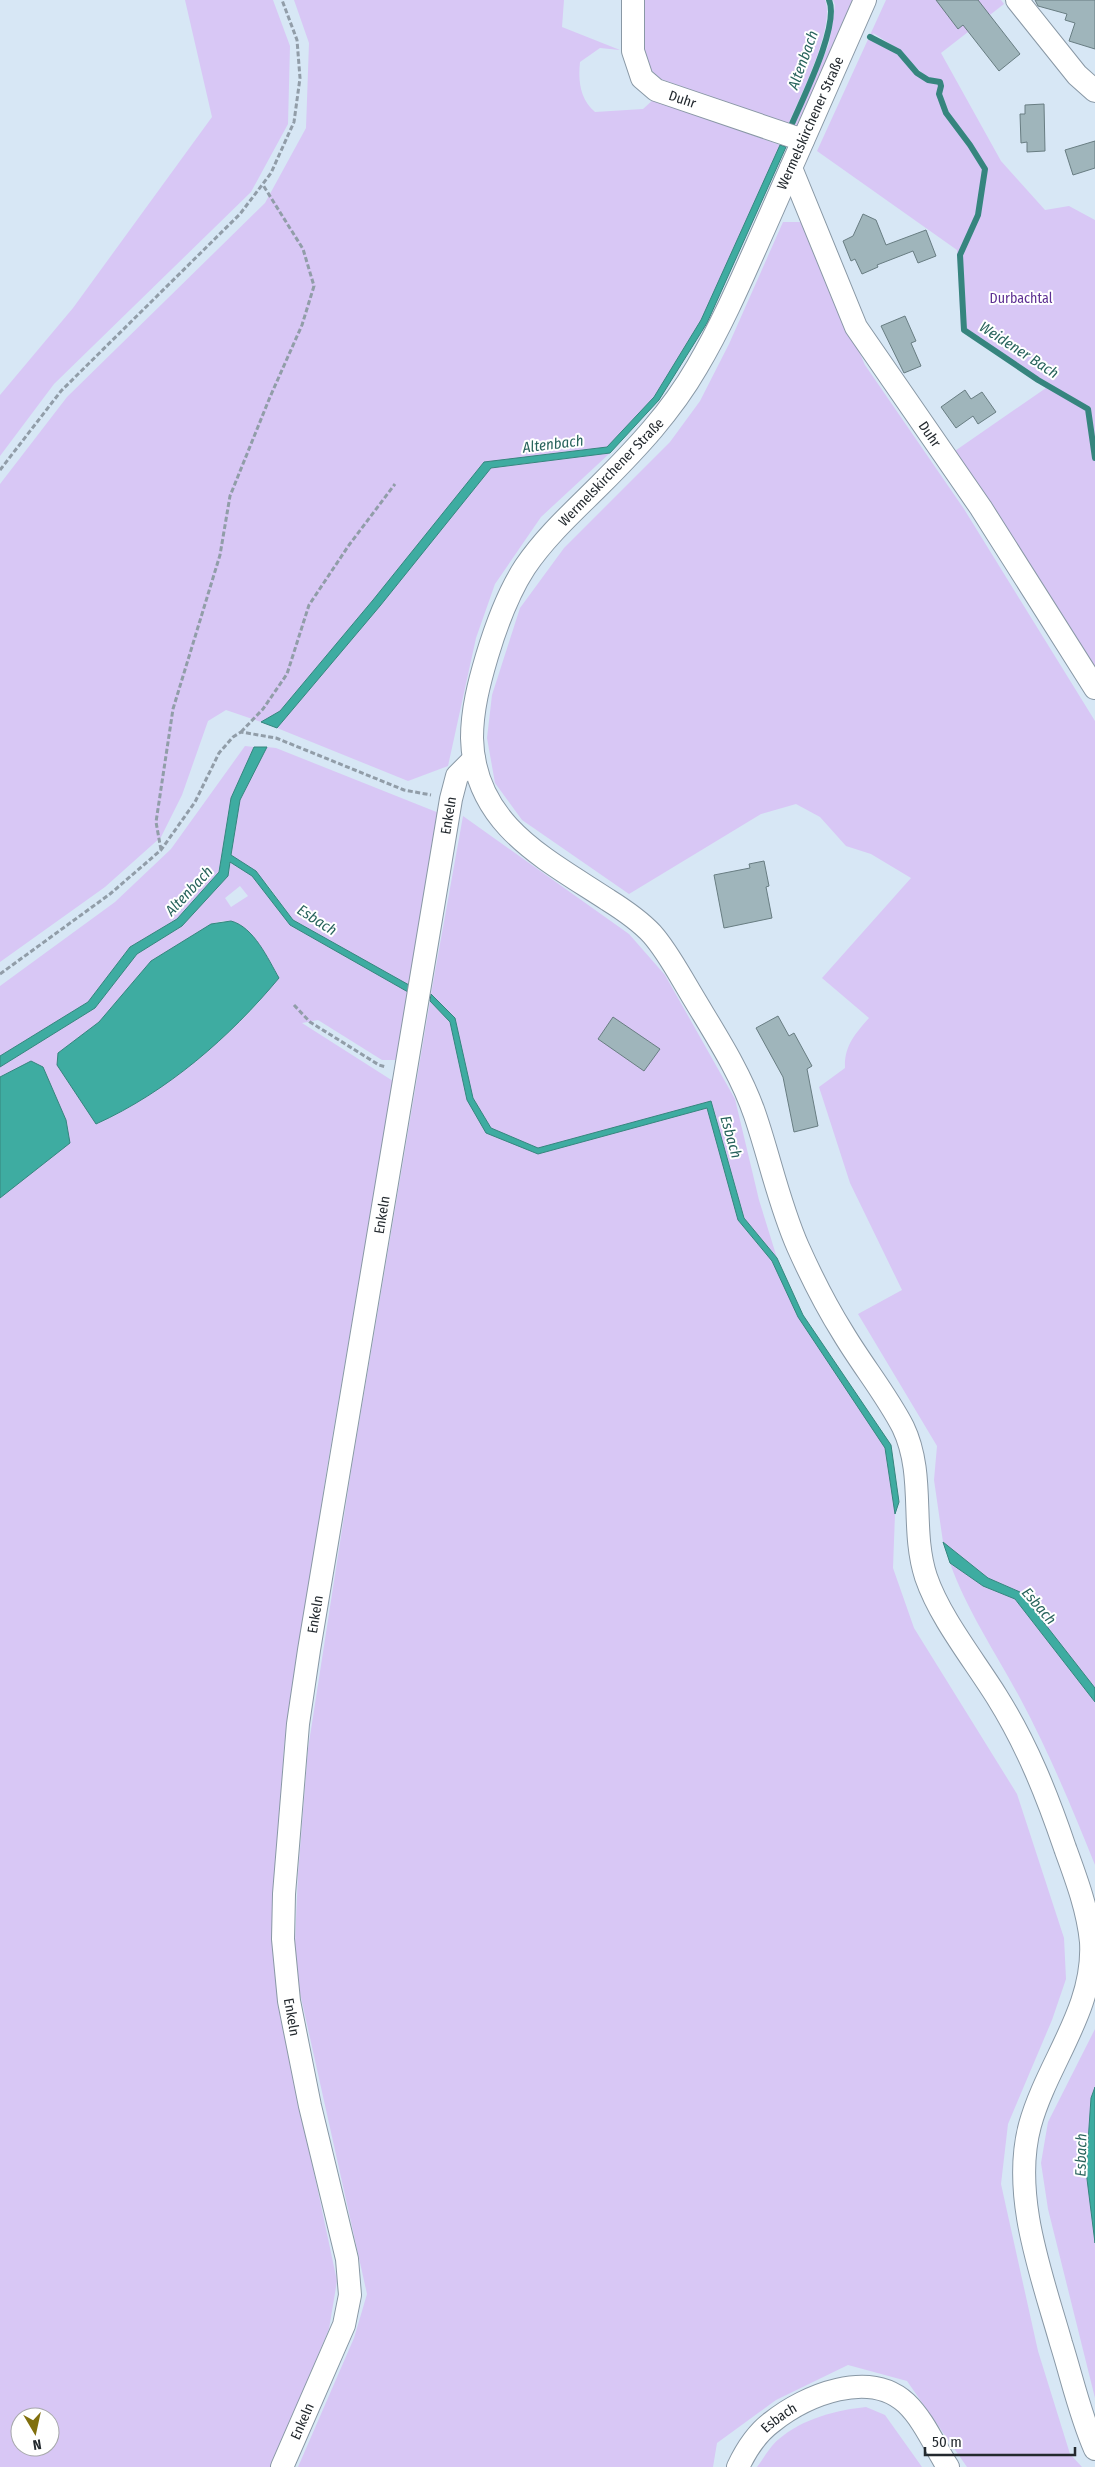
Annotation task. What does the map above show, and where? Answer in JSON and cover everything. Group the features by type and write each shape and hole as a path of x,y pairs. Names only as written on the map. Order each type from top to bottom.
{"street":[{"name":"Duhr","path":"633,0 633,51 642,78 656,90 803,140"},
{"name":"Wermelskirchener Straße","path":"474,759 474,713 478,690 489,648 510,594 526,566 544,543 640,445 681,393 730,303 865,0"},
{"path":"1017,0 1076,75 1095,92"},
{"name":"Duhr","path":"791,168 856,327 981,508 1095,688"},
{"path":"474,759 482,791 497,815 539,853 630,914 646,928 668,955 714,1032 739,1078 754,1111 774,1182 799,1250 839,1327 899,1421 912,1448 916,1469 921,1559 932,1594 1006,1712 1035,1765 1048,1798 1089,1928 1091,1964 1081,2006 1030,2124 1024,2161 1024,2183 1030,2226 1083,2418 1095,2449"},
{"name":"Enkeln","path":"282,2467 336,2346 344,2325 350,2295 347,2259 310,2106 289,2001 282,1938 284,1894 303,1688 451,799 458,776 465,766 474,759"},
{"name":"Esbach","path":"738,2467 755,2438 771,2422 789,2410 830,2392 859,2387 882,2390 906,2403 948,2467"}],"path":[{"path":"0,470 61,391 224,231 249,204 263,185 288,139 298,100 299,54 282,0"},
{"path":"161,850 156,822 173,709 220,556 230,496 270,397 302,325 314,286 303,249 263,185"},
{"path":"0,974 110,894 161,850 195,802 219,752 262,709 288,674 309,605 349,545 395,484"},
{"path":"241,732 276,738 404,790 451,799"},
{"path":"294,1005 310,1022 379,1065 406,1073"}],"green space":[{"path":"185,0 273,0 290,46 288,124 251,192 54,384 0,456 0,395 73,308 212,117"},
{"path":"294,0 564,0 562,27 620,50 600,48 580,62 579,76 581,89 586,101 595,112 643,109 654,99 780,145 701,320 654,397 607,447 484,462 373,600 280,711 261,722 226,710 208,721 182,795 161,837 105,887 0,962 0,484 67,397 265,203 306,128 309,43"},
{"path":"641,0 825,0 827,11 821,44 788,125 658,78 646,60 643,51 641,41"},
{"path":"833,0 857,0 801,122 794,127 829,44 835,5"},
{"name":"Durbachtal","path":"886,0 1001,0 1004,4 941,53 1001,161 1045,210 1069,206 1095,220 1095,670 952,453 1046,388 961,331 957,250 817,151","holes":["873,33 901,51 905,56 877,44","908,60 928,78 941,81 941,93 938,83 929,79 914,68","943,99 949,113 985,165 948,119"]},
{"path":"783,222 802,222 865,365 964,509 1095,721 1095,1688 1020,1592 988,1578 943,1542 934,1480 937,1446 858,1314 902,1290 850,1183 819,1087 845,1068 848,1047 869,1018 822,978 911,878 871,854 846,846 820,817 796,804 761,814 629,894 522,820 495,783 487,738 492,695 520,608 564,548 670,442 700,401 729,344"},
{"path":"610,453 541,517 495,584 476,638 448,766 408,781 277,728 380,606 491,468"},
{"path":"245,746 254,747 231,798 219,872 177,919 130,947 88,1002 0,1056 0,986 115,902 171,849"},
{"path":"267,747 276,748 439,813 409,985 293,920 267,884 231,855 240,800"},
{"path":"463,816 629,934 665,975 735,1099 759,1200 777,1258 744,1218 711,1101 538,1148 491,1128 473,1098 455,1018 431,994"},
{"path":"230,861 252,876 290,925 408,992 397,1060 382,1060 318,1020 302,1023 393,1081 327,1468 284,1747 276,1873 286,2040 337,2281 329,2329 271,2467 0,2467 0,1198 2,1197 0,1067 95,1008 137,954 182,926 228,876","holes":["240,886 248,896 231,907 225,898","231,921 260,1001 224,1037 163,1086 120,1113 97,1124 58,1053 99,1022 151,961 211,924"]},
{"path":"430,1001 450,1022 467,1100 486,1132 538,1154 707,1108 738,1220 772,1261 798,1317 885,1448 895,1514 893,1568 914,1628 1017,1794 1064,1938 1066,1979 1052,2020 1008,2124 1001,2184 1038,2351 1070,2454 1082,2467 967,2467 907,2381 848,2365 776,2400 717,2443 713,2467 298,2467 354,2338 367,2294 294,1966 298,1874 308,1749 352,1465"},
{"path":"950,1563 983,1586 1015,1599 1095,1702 1095,1865 1041,1739 973,1615"},
{"path":"1095,2029 1095,2087 1091,2098 1086,2171 1095,2243 1095,2398 1048,2209 1041,2163 1048,2122"},
{"path":"866,2407 885,2415 922,2467 757,2467 776,2442 798,2426 831,2413"}],"shaded area":[{"path":"780,145 786,147 707,323 659,400 610,453 491,468 380,606 277,728 261,722 280,711 373,600 484,462 607,447 654,397 701,320"},
{"path":"254,747 267,747 240,800 231,855 256,871 293,920 409,985 408,992 290,925 252,876 230,862 228,876 182,926 137,954 95,1008 0,1067 0,1056 88,1002 130,947 177,919 219,872 231,798"},
{"path":"231,921 247,930 260,945 279,978 240,1021 196,1061 148,1096 96,1124 57,1065 58,1053 99,1022 151,961 211,924"},
{"path":"431,994 455,1018 473,1098 491,1128 538,1148 711,1101 744,1218 777,1258 803,1315 891,1445 899,1502 895,1514 885,1448 798,1317 772,1261 738,1220 707,1108 538,1154 486,1133 467,1100 450,1022 430,1001"},
{"path":"31,1061 43,1067 66,1120 70,1143 0,1198 0,1077"},
{"path":"943,1542 988,1578 1020,1592 1095,1688 1095,1702 1015,1599 983,1586 950,1563"},
{"path":"1095,2087 1095,2243 1086,2171 1091,2098"}],"building":[{"path":"936,0 978,0 1020,54 999,71 963,25 958,29"},
{"path":"1035,0 1095,0 1095,49 1069,41 1075,23 1065,20 1067,14 1038,6"},
{"path":"1044,104 1045,151 1027,152 1027,142 1021,143 1020,114 1025,114 1025,105"},
{"path":"1095,141 1095,168 1073,175 1065,150"},
{"path":"863,214 876,220 886,245 926,230 936,256 918,263 913,251 877,265 878,267 862,274 855,259 851,261 843,241 853,236"},
{"path":"905,316 916,341 911,343 921,366 904,373 881,326"},
{"path":"965,390 971,399 982,392 996,412 978,424 973,416 956,428 941,407"},
{"path":"764,861 769,886 766,887 772,918 724,928 714,875 750,868 749,864"},
{"path":"778,1016 789,1036 794,1033 812,1066 807,1069 818,1126 794,1132 783,1077 756,1028"},
{"path":"613,1017 660,1049 644,1071 598,1039"}],"waterway":[{"name":"Altenbach","path":"791,126 825,44 831,12 829,0"},
{"name":"Weidener Bach","path":"870,37 899,52 917,73 928,80 940,82 939,94 946,113 985,169 978,215 960,255 964,330 1038,380 1088,409 1095,458"}]}
